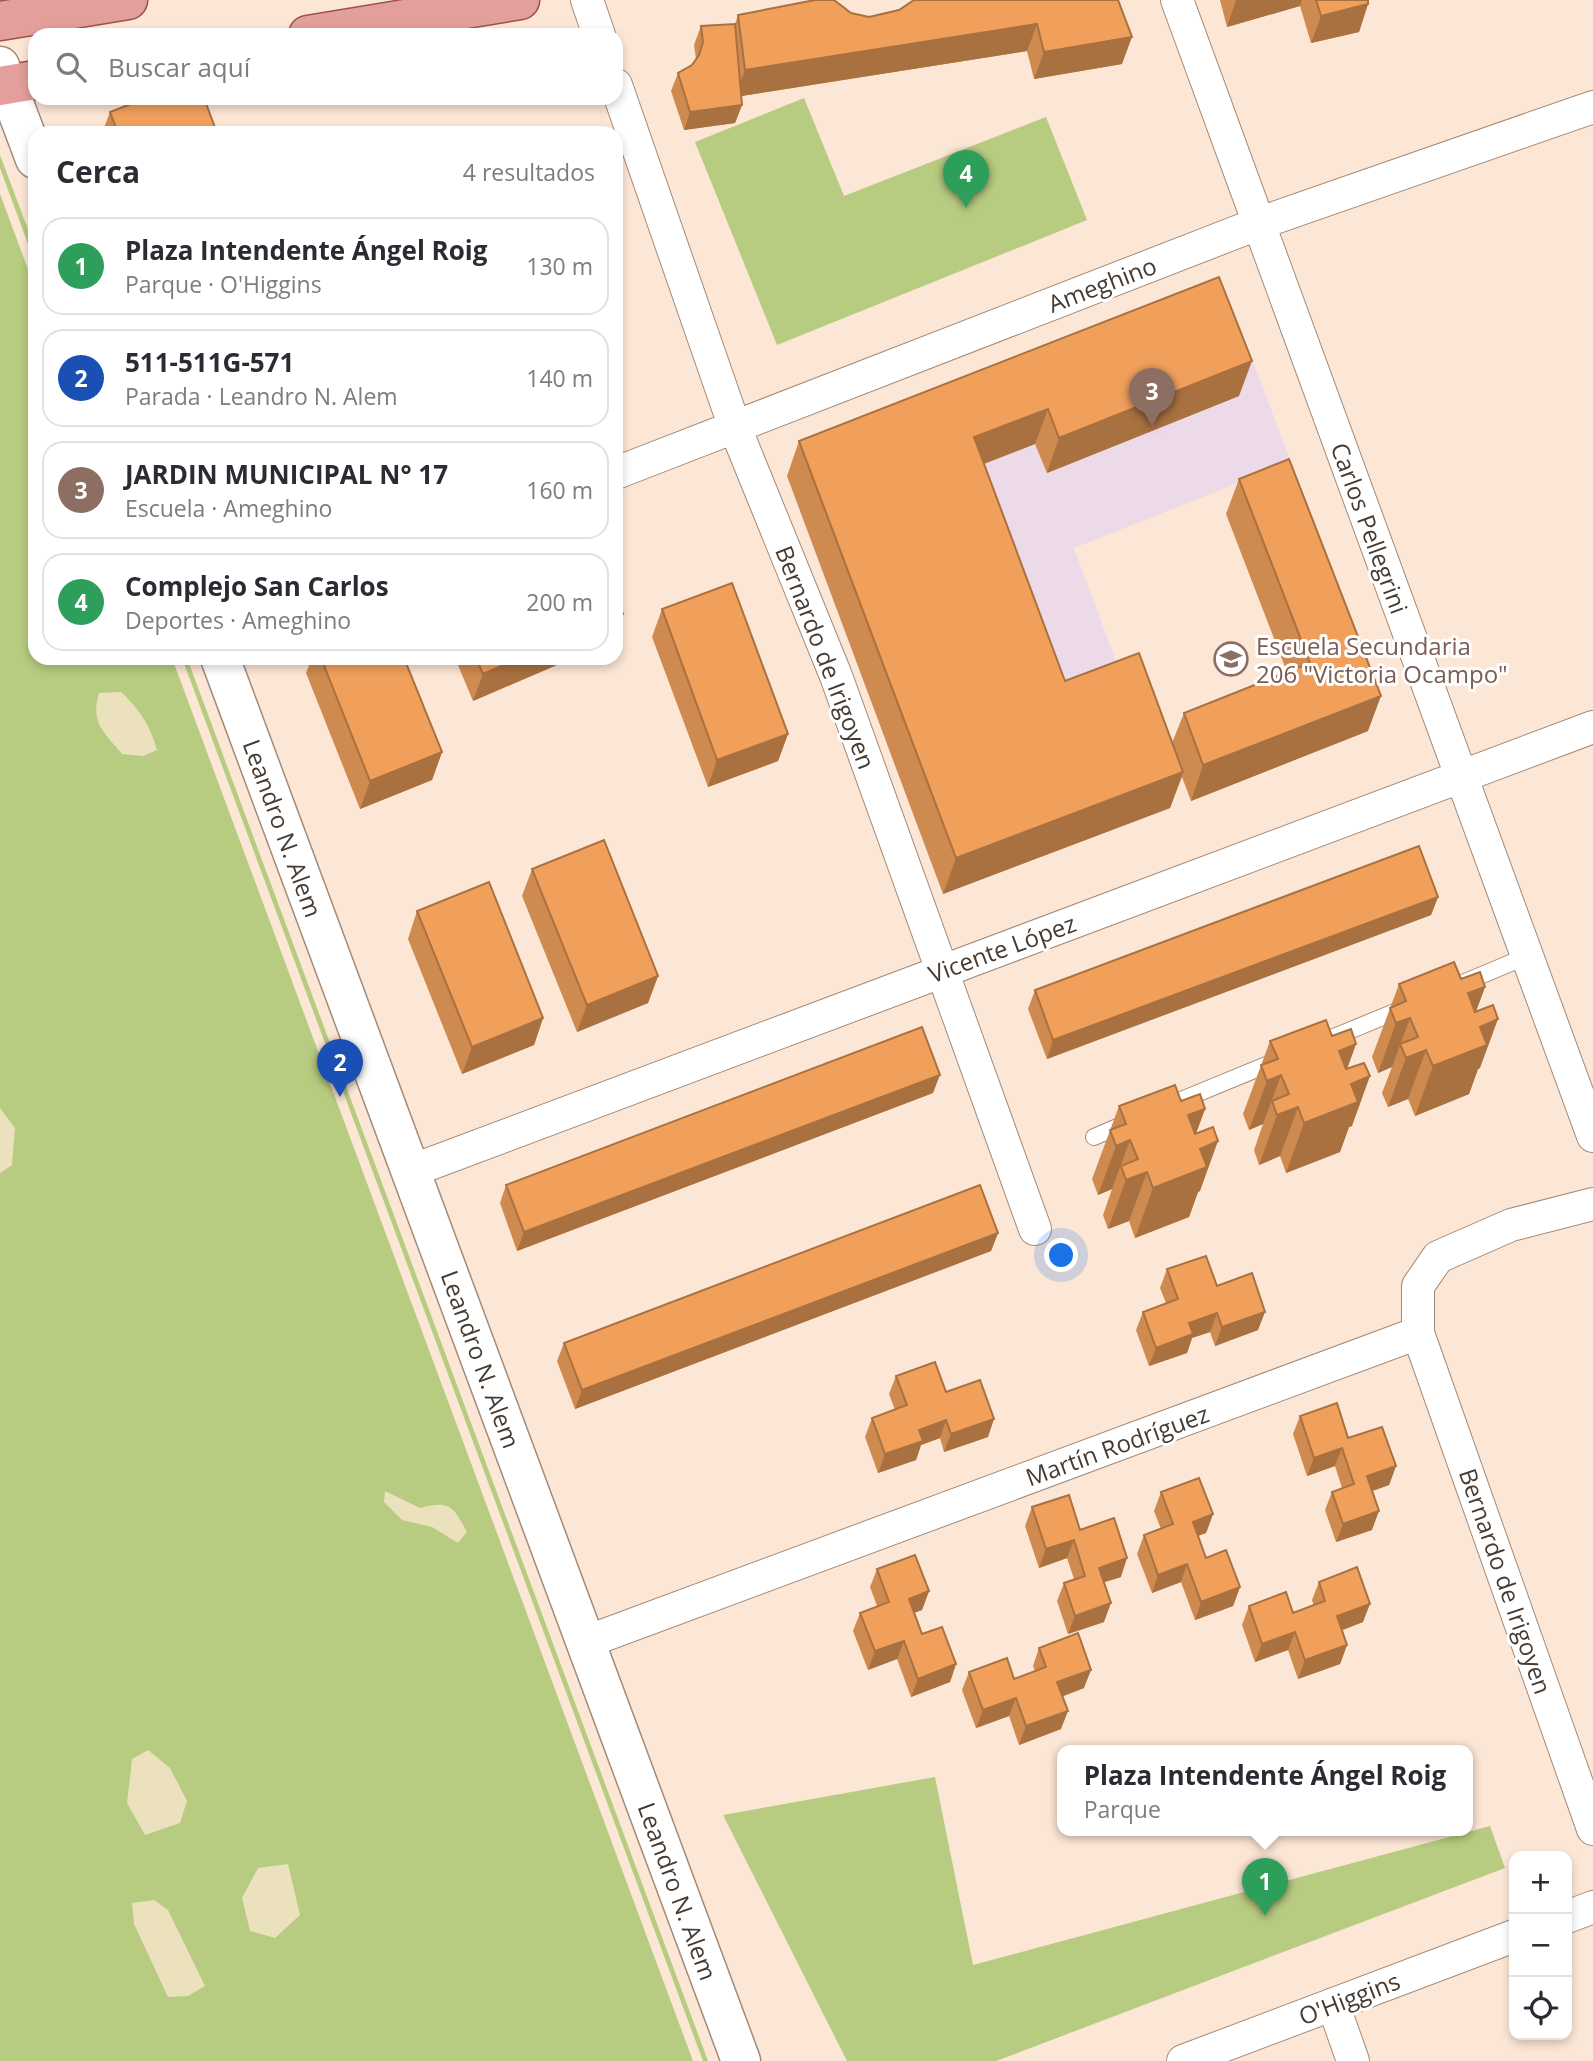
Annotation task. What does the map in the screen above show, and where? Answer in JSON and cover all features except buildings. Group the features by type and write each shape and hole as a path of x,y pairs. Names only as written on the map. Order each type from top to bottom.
{"main road":[{"path":"0,21 128,0"},
{"path":"350,28 520,0"},
{"path":"11,79 28,136"},
{"name":"Leandro N. Alem","path":"223,665 741,2061"}],"street":[{"path":"587,0 597,28"},
{"name":"Carlos Pellegrini","path":"1177,0 1525,957 1593,1136"},
{"name":"Bernardo de Irigoyen","path":"623,105 734,425 836,676 1035,1229"},
{"name":"Ameghino","path":"623,470 1260,223 1593,107"},
{"name":"Vicente López","path":"411,1171 1593,727"},
{"path":"1418,1333 1418,1286 1438,1257 1511,1225 1593,1204"},
{"name":"Bernardo de Irigoyen","path":"1418,1333 1593,1829"},
{"name":"Martín Rodríguez","path":"586,1643 1418,1333"},
{"path":"1572,1915 1593,1907"},
{"name":"O'Higgins","path":"1183,2061 1509,1938"},
{"path":"1332,2004 1353,2061"}],"lane":[{"path":"1449,989 1525,957"},
{"path":"1322,1042 1424,999"},
{"path":"1094,1137 1297,1052"}],"shaded area":[{"path":"1231,304 1291,462 1074,548 1170,808 943,894 787,476"}],"green space":[{"path":"804,98 844,196 1046,117 1087,220 777,345 695,142"},
{"path":"0,155 28,229 28,244 0,168"},
{"path":"0,194 28,269 28,665 175,665 693,2061 0,2061"},
{"path":"185,665 190,665 708,2061 703,2061"},
{"path":"935,1777 973,1965 1453,1836 1473,1836 1473,1831 1490,1826 1505,1868 996,2061 847,2061 723,1815"}],"sand":[{"path":"121,692 143,718 157,750 143,756 122,754 104,733 96,712 99,693"},
{"path":"0,1108 15,1128 12,1165 0,1173"},
{"path":"385,1491 420,1508 438,1505 449,1507 467,1532 458,1543 432,1527 402,1520 384,1502"},
{"path":"148,1750 170,1768 187,1801 180,1823 145,1835 127,1803 132,1759"},
{"path":"288,1864 300,1915 275,1938 250,1931 242,1898 258,1868"},
{"path":"154,1900 168,1910 205,1986 188,1996 168,1997 134,1924 132,1903"}],"place":[{"name":"Complejo San Carlos","path":"966,208"},
{"name":"JARDIN MUNICIPAL N° 17","path":"1152,426"},
{"name":"Escuela Secundaria 206 \"Victoria Ocampo\"","path":"1231,659"},
{"name":"511-511G-571","path":"340,1097"},
{"name":"Plaza Intendente Ángel Roig","path":"1265,1916"}]}
